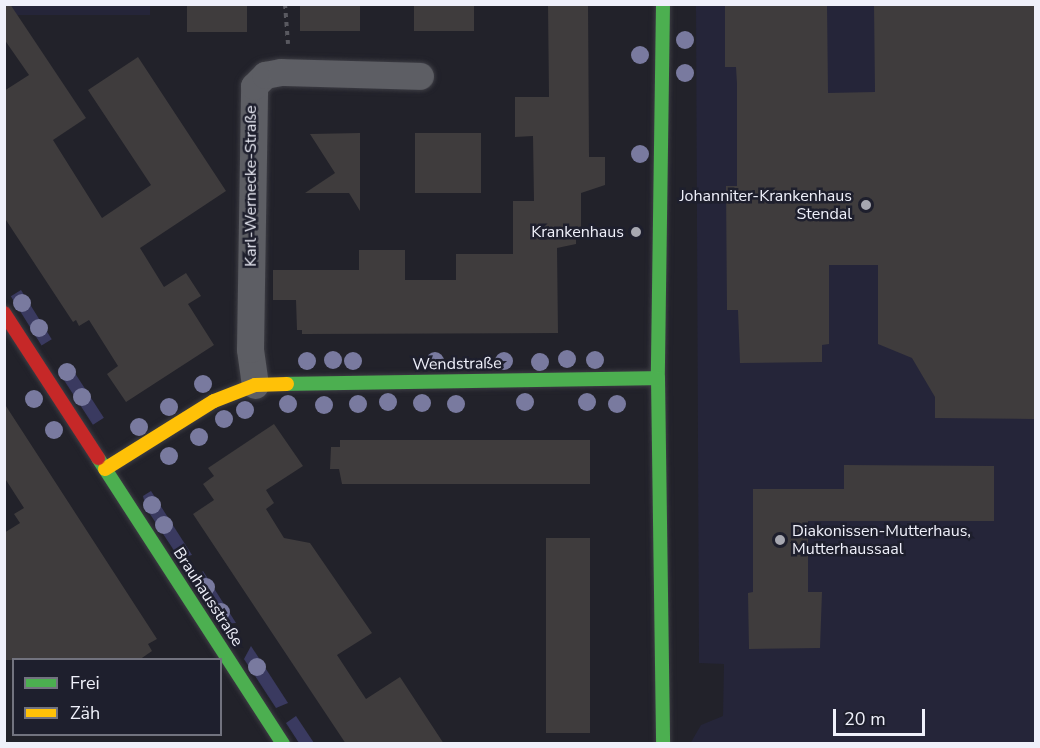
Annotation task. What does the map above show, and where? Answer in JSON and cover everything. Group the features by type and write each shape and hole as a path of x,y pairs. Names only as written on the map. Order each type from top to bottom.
{"street":[{"path":"663,4 658,378 663,744"},
{"name":"Karl-Wernecke-Straße","path":"255,386 250,349 251,100 254,86 265,75 288,72 420,76"},
{"name":"Brauhausstraße","path":"4,313 283,744"},
{"name":"Wendstraße","path":"255,386 658,378"},
{"path":"105,469 214,402 255,386"}],"path":[{"path":"285,4 288,72"}],"shaded area":[{"path":"10,5 150,5 150,15 10,15"},
{"name":"Johanniter-Krankenhaus Stendal","path":"696,5 1035,5 1035,743 690,744 701,725 723,716 724,664 699,663"},
{"path":"21,290 52,339 42,346 11,296"},
{"path":"69,364 104,418 93,425 58,371"},
{"path":"151,491 192,555 179,558 146,508 143,496"},
{"path":"203,571 236,623 222,624 194,581"},
{"path":"251,646 288,703 276,708 244,659"},
{"path":"296,716 314,743 299,743 286,723"}],"building":[{"path":"4,4 10,4 86,118 53,140 102,218 151,185 88,90 138,57 226,191 140,248 164,287 186,273 201,296 188,304 214,345 126,402 107,374 118,366 89,320 79,326 76,320 73,322 4,217 4,91 29,75 4,39"},
{"path":"187,4 247,4 247,32 187,32"},
{"path":"300,4 360,4 360,31 300,31"},
{"path":"414,4 474,4 474,31 414,31"},
{"path":"548,4 588,4 589,157 605,157 605,185 581,193 581,235 576,235 576,244 557,248 558,333 302,334 302,330 297,330 296,300 273,300 273,270 359,270 359,250 405,250 405,280 456,280 456,254 513,254 513,201 534,201 533,136 515,137 515,97 549,97"},
{"path":"725,4 827,4 828,93 875,92 874,4 1035,4 1035,419 935,418 935,397 912,358 878,344 878,265 829,265 829,344 822,345 822,362 740,363 738,310 727,310 726,186 737,186 737,84 736,67 725,67"},
{"path":"360,133 360,211 349,193 305,193 335,173 310,134"},
{"path":"415,133 481,133 481,193 415,193"},
{"path":"4,403 157,639 148,644 152,651 142,658 12,658 12,660 4,660 4,533 20,523 14,514 24,508 4,477"},
{"path":"274,424 303,466 266,490 274,503 266,509 284,538 310,543 372,633 337,655 366,699 400,677 444,744 346,744 193,514 214,500 203,484 214,476 208,468"},
{"path":"340,440 590,440 590,484 342,484 339,469 330,469 331,447 340,447"},
{"path":"844,465 994,466 994,521 808,521 808,592 822,592 820,648 749,649 748,593 753,592 753,489 844,489"},
{"path":"546,538 590,538 590,733 546,733"}],"traffic: fast":[{"path":"663,4 658,378 663,744"},
{"path":"287,384 658,378"},
{"path":"98,458 283,744"}],"traffic: slow":[{"path":"105,469 214,401 255,385 287,384"}],"traffic: jam":[{"path":"4,313 98,458"}],"place":[{"name":"Johanniter-Krankenhaus Stendal","path":"866,205"},
{"name":"Krankenhaus","path":"636,232"},
{"name":"Diakonissen-Mutterhaus, Mutterhaussaal","path":"780,540"}]}
